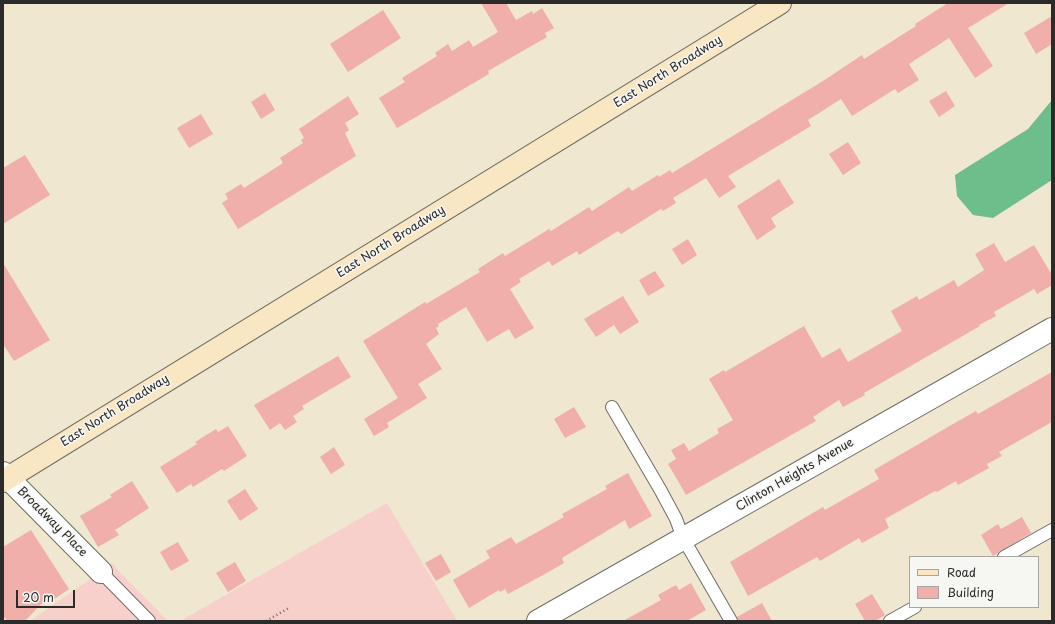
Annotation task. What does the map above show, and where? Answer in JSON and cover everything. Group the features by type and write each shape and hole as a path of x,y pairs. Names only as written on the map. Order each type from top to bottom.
{"main road":[{"name":"East North Broadway","path":"5,477 780,3"}],"street":[{"name":"Clinton Heights Avenue","path":"538,621 1052,329"},
{"name":"Broadway Place","path":"5,477 101,572"}],"lane":[{"path":"612,407 667,502 683,538 731,621"},
{"path":"1006,556 1052,530"},
{"path":"101,572 149,621"},
{"path":"890,621 913,608"}],"path":[{"path":"266,621 289,608"}],"shaded area":[{"path":"387,503 457,621 180,621 268,571"},
{"path":"112,564 168,621 30,621"}],"green space":[{"path":"1052,100 1052,180 993,218 973,215 957,196 955,175 1028,129"}],"building":[{"path":"481,3 506,3 516,20 532,11 533,14 542,8 554,28 545,33 547,37 488,71 489,74 397,128 379,98 405,82 402,78 437,56 435,53 448,44 452,51 469,40 473,47 498,32"},
{"path":"948,3 1009,3 968,28 993,66 975,78 949,38 909,64 919,80 898,93 895,89 852,116 841,99 808,120 811,126 728,176 736,187 719,198 706,178 673,198 676,203 663,211 661,209 621,234 618,231 579,255 577,251 552,266 549,261 519,279 521,282 510,289 534,328 515,339 509,329 487,342 466,307 438,324 439,326 436,328 439,334 426,344 442,369 418,384 427,398 387,423 389,427 374,436 364,419 398,398 363,341 425,302 426,304 480,272 478,269 503,253 505,256 549,229 551,231 589,207 592,211 629,187 632,191 658,175 659,177 670,170 672,173 823,81 862,55 864,59 916,26 915,24"},
{"path":"383,10 401,38 348,72 330,44"},
{"path":"1052,16 1052,44 1036,54 1024,33"},
{"path":"946,91 955,106 939,117 929,101"},
{"path":"265,93 275,110 261,119 251,102"},
{"path":"348,96 359,114 345,123 349,130 345,133 356,156 238,229 222,203 228,199 225,194 241,184 244,188 283,163 280,158 303,143 301,140 304,138 299,129"},
{"path":"201,114 213,134 189,148 177,128"},
{"path":"848,142 861,163 843,175 829,154"},
{"path":"25,155 50,195 3,224 3,168"},
{"path":"779,179 794,203 771,218 776,227 757,240 737,206"},
{"path":"688,239 697,255 682,265 672,249"},
{"path":"994,243 1005,262 1034,245 1052,275 1052,285 1037,294 1034,289 994,312 996,316 864,393 865,395 843,407 839,400 813,417 816,421 686,495 668,464 676,459 671,450 684,443 689,451 719,433 717,429 733,420 709,379 724,370 725,372 804,326 822,358 840,348 848,362 902,331 891,311 917,296 919,300 954,280 958,287 984,270 975,254"},
{"path":"3,263 50,340 14,361 3,344"},
{"path":"655,271 665,286 648,296 639,280"},
{"path":"623,296 639,322 620,334 614,325 596,337 584,319"},
{"path":"338,356 351,377 302,406 304,409 293,416 297,422 285,430 280,423 270,430 254,405"},
{"path":"1052,372 1052,422 999,452 1002,456 987,464 989,468 958,485 956,481 937,492 935,491 885,519 889,528 862,543 859,538 820,561 817,557 748,596 730,562 823,507 825,510 879,479 874,470 976,411 978,414"},
{"path":"574,407 586,427 565,438 554,419"},
{"path":"228,426 247,456 224,471 222,469 193,487 191,484 177,493 160,467 197,444 195,442 216,429 218,432"},
{"path":"334,447 345,465 331,474 320,457"},
{"path":"628,473 652,516 629,529 625,520 562,558 564,563 545,574 508,594 505,589 500,592 499,590 469,608 453,580 490,558 486,551 511,537 516,544 564,517 562,514 607,489 605,486"},
{"path":"132,481 149,508 115,530 119,535 98,547 80,516 112,497 110,495"},
{"path":"245,489 258,509 240,521 227,501"},
{"path":"1022,517 1031,533 993,556 981,535 998,524 1001,529"},
{"path":"31,530 69,589 53,600 50,595 25,621 8,621 3,616 3,547"},
{"path":"178,542 189,561 171,571 160,552"},
{"path":"441,554 451,572 436,581 425,563"},
{"path":"235,562 246,581 228,592 216,573"},
{"path":"691,583 706,610 687,621 623,621 661,600 658,595 676,585 679,590"},
{"path":"872,594 885,615 875,621 865,621 855,604"},
{"path":"762,603 772,621 738,621 737,617"}]}
